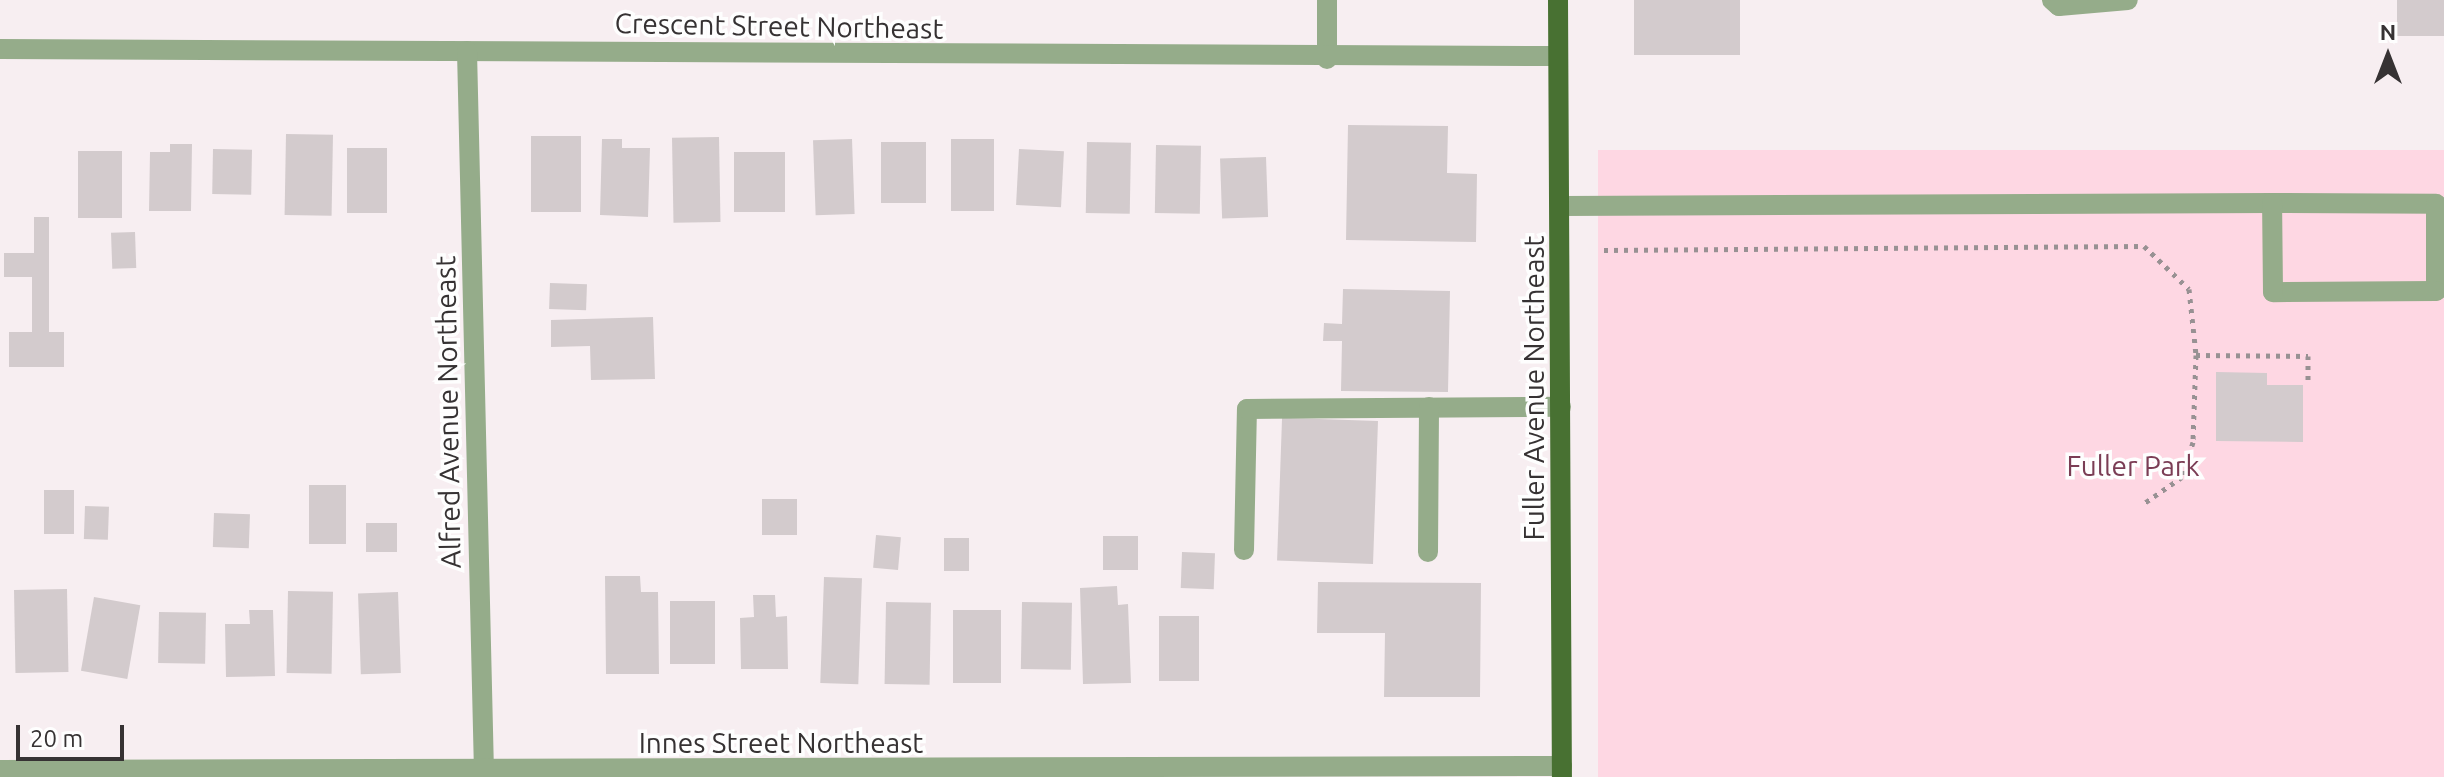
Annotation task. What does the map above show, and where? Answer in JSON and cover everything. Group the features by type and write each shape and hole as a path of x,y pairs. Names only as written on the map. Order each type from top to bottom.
{"main road":[{"name":"Fuller Avenue Northeast","path":"1558,0 1563,206 1562,772"}],"street":[{"path":"1327,0 1327,59"},
{"path":"2052,0 2059,6 2128,0"},
{"name":"Crescent Street Northeast","path":"0,49 1327,59 1558,56"},
{"name":"Alfred Avenue Northeast","path":"467,51 484,771"},
{"path":"1563,206 2272,203 2436,204 2436,291 2273,292 2272,203"},
{"path":"1428,552 1429,407"},
{"path":"1244,550 1247,409 1561,407"},
{"name":"Innes Street Northeast","path":"0,770 1562,772"}],"path":[{"path":"1604,250 2144,246 2189,289 2196,355 2193,442 2182,477 2143,504"},
{"path":"2196,355 2308,356 2308,385"}],"green space":[{"name":"Fuller Park","path":"1598,150 2444,150 2444,777 1598,777"}],"building":[{"path":"1634,0 1740,0 1740,55 1634,55"},
{"path":"2397,0 2444,0 2444,36 2397,36"},
{"path":"1348,125 1448,126 1447,173 1477,174 1476,242 1346,240"},
{"path":"286,134 333,135 332,216 285,215"},
{"path":"531,136 581,136 581,212 531,212"},
{"path":"719,137 720,222 673,223 672,138"},
{"path":"602,139 622,139 622,148 650,148 648,217 600,215"},
{"path":"852,139 855,214 816,215 813,140"},
{"path":"951,139 994,139 994,211 951,211"},
{"path":"881,142 926,142 926,203 881,203"},
{"path":"1087,142 1131,143 1130,214 1086,213"},
{"path":"170,144 192,144 191,211 149,211 150,152 170,152"},
{"path":"1156,145 1201,146 1200,214 1155,213"},
{"path":"347,148 387,148 387,213 347,213"},
{"path":"213,149 252,150 251,195 212,194"},
{"path":"1019,149 1064,151 1061,207 1016,205"},
{"path":"78,151 122,151 122,218 78,218"},
{"path":"734,152 785,152 785,212 734,212"},
{"path":"1266,157 1268,217 1222,219 1220,159"},
{"path":"34,217 49,217 49,332 64,332 64,367 9,367 9,332 32,332 32,277 4,277 4,253 34,253"},
{"path":"135,232 136,268 112,269 111,233"},
{"path":"550,283 587,284 586,310 549,309"},
{"path":"1343,289 1450,291 1448,392 1341,391 1342,341 1323,341 1324,323 1342,324"},
{"path":"653,317 655,379 591,380 590,346 551,347 551,320"},
{"path":"2216,372 2267,373 2267,385 2303,385 2303,442 2216,441"},
{"path":"1282,418 1378,421 1373,564 1277,561"},
{"path":"309,485 346,485 346,544 309,544"},
{"path":"44,490 74,490 74,534 44,534"},
{"path":"762,499 797,499 797,535 762,535"},
{"path":"85,506 109,507 108,540 84,539"},
{"path":"214,513 250,514 249,548 213,547"},
{"path":"366,523 397,523 397,552 366,552"},
{"path":"876,535 901,537 898,570 873,568"},
{"path":"1103,536 1138,536 1138,570 1103,570"},
{"path":"944,538 969,538 969,571 944,571"},
{"path":"1182,552 1215,553 1214,589 1181,588"},
{"path":"605,576 640,576 641,592 658,592 659,674 606,674"},
{"path":"824,577 862,578 858,684 820,683"},
{"path":"1318,582 1481,583 1480,697 1384,697 1385,633 1317,633"},
{"path":"1117,586 1118,605 1128,604 1131,683 1083,684 1080,588"},
{"path":"67,589 68,672 15,673 14,590"},
{"path":"288,591 333,592 332,674 287,673"},
{"path":"398,592 401,673 361,674 358,593"},
{"path":"753,595 775,595 776,617 787,616 788,669 741,669 740,618 754,617"},
{"path":"94,597 140,605 127,679 81,671"},
{"path":"670,601 715,601 715,664 670,664"},
{"path":"886,602 931,603 930,685 885,684"},
{"path":"1022,602 1072,603 1071,670 1021,669"},
{"path":"249,610 273,610 275,676 226,677 225,624 250,624"},
{"path":"953,610 1001,610 1001,683 953,683"},
{"path":"159,612 206,613 205,664 158,663"},
{"path":"1159,616 1199,616 1199,681 1159,681"}]}
